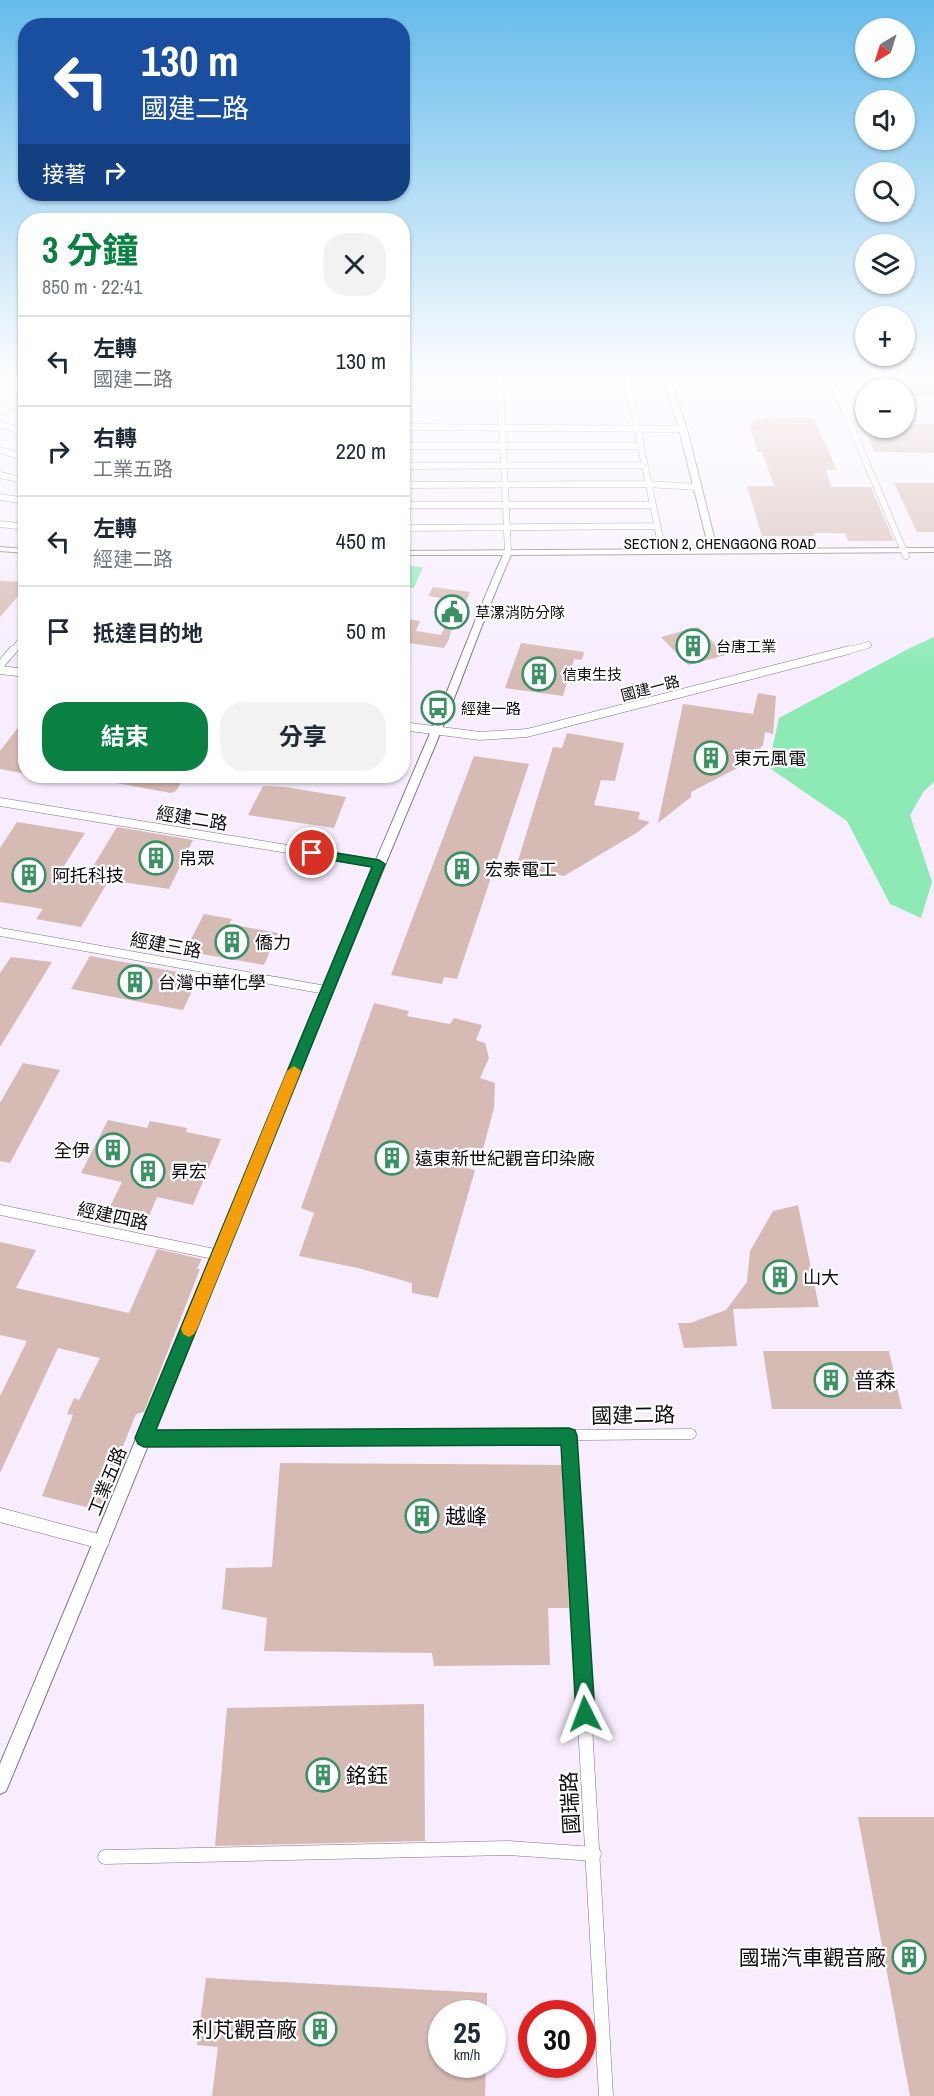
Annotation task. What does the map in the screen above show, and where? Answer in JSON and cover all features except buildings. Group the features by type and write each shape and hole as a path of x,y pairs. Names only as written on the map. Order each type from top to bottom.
{"street":[{"path":"504,477 507,555"},
{"path":"645,477 660,539"},
{"path":"695,477 712,554"},
{"path":"872,477 904,553"},
{"path":"410,485 646,484 698,487"},
{"path":"0,497 18,500"},
{"path":"410,505 653,505"},
{"path":"0,524 18,526"},
{"path":"410,528 657,526"},
{"path":"0,549 18,550"},
{"name":"SECTION 2, CHENGGONG ROAD","path":"507,555 904,553 934,550"},
{"path":"410,553 507,555"},
{"name":"SECTION 2, CHENGGONG ROAD","path":"904,553 934,556"},
{"path":"0,554 18,555"},
{"path":"410,558 507,555"},
{"name":"工業五路","path":"0,1785 507,555"},
{"path":"18,645 0,668 18,671"},
{"name":"國建一路","path":"436,731 480,736 527,734 868,645"},
{"path":"410,727 436,731"},
{"name":"經建二路","path":"0,801 379,864"},
{"name":"經建三路","path":"0,932 326,990"},
{"name":"經建四路","path":"0,1210 219,1255"},
{"name":"國建二路","path":"144,1438 691,1434"},
{"name":"國瑞路","path":"569,1436 606,2096"},
{"path":"0,1515 102,1542"},
{"path":"105,1857 508,1848 594,1854"}],"shaded area":[{"path":"0,477 18,477 18,783 410,783 410,477 934,477 934,2096 0,2096"}],"green space":[{"path":"410,566 423,567 414,588 410,588"},
{"path":"934,637 934,782 924,791 910,815 932,882 921,918 890,904 847,821 768,767 779,718"}],"slow traffic":[{"path":"189,1329 294,1071"}],"place":[{"name":"草漯消防分隊","path":"452,612"},
{"name":"台唐工業","path":"693,646"},
{"name":"信東生技","path":"539,674"},
{"name":"經建一路","path":"438,708"},
{"name":"東元風電","path":"711,758"},
{"name":"帛眾","path":"156,858"},
{"name":"宏泰電工","path":"462,869"},
{"name":"阿托科技","path":"29,875"},
{"name":"僑力","path":"232,942"},
{"name":"台灣中華化學","path":"135,982"},
{"name":"全伊","path":"113,1150"},
{"name":"遠東新世紀觀音印染廠","path":"392,1158"},
{"name":"昇宏","path":"148,1171"},
{"name":"山大","path":"780,1277"},
{"name":"普森","path":"831,1380"},
{"name":"越峰","path":"422,1516"},
{"name":"銘鈺","path":"323,1775"},
{"name":"國瑞汽車觀音廠","path":"909,1957"},
{"name":"利芃觀音廠","path":"320,2029"}],"route":[{"path":"312,853 379,864 144,1438 569,1436 585,1714"}]}
